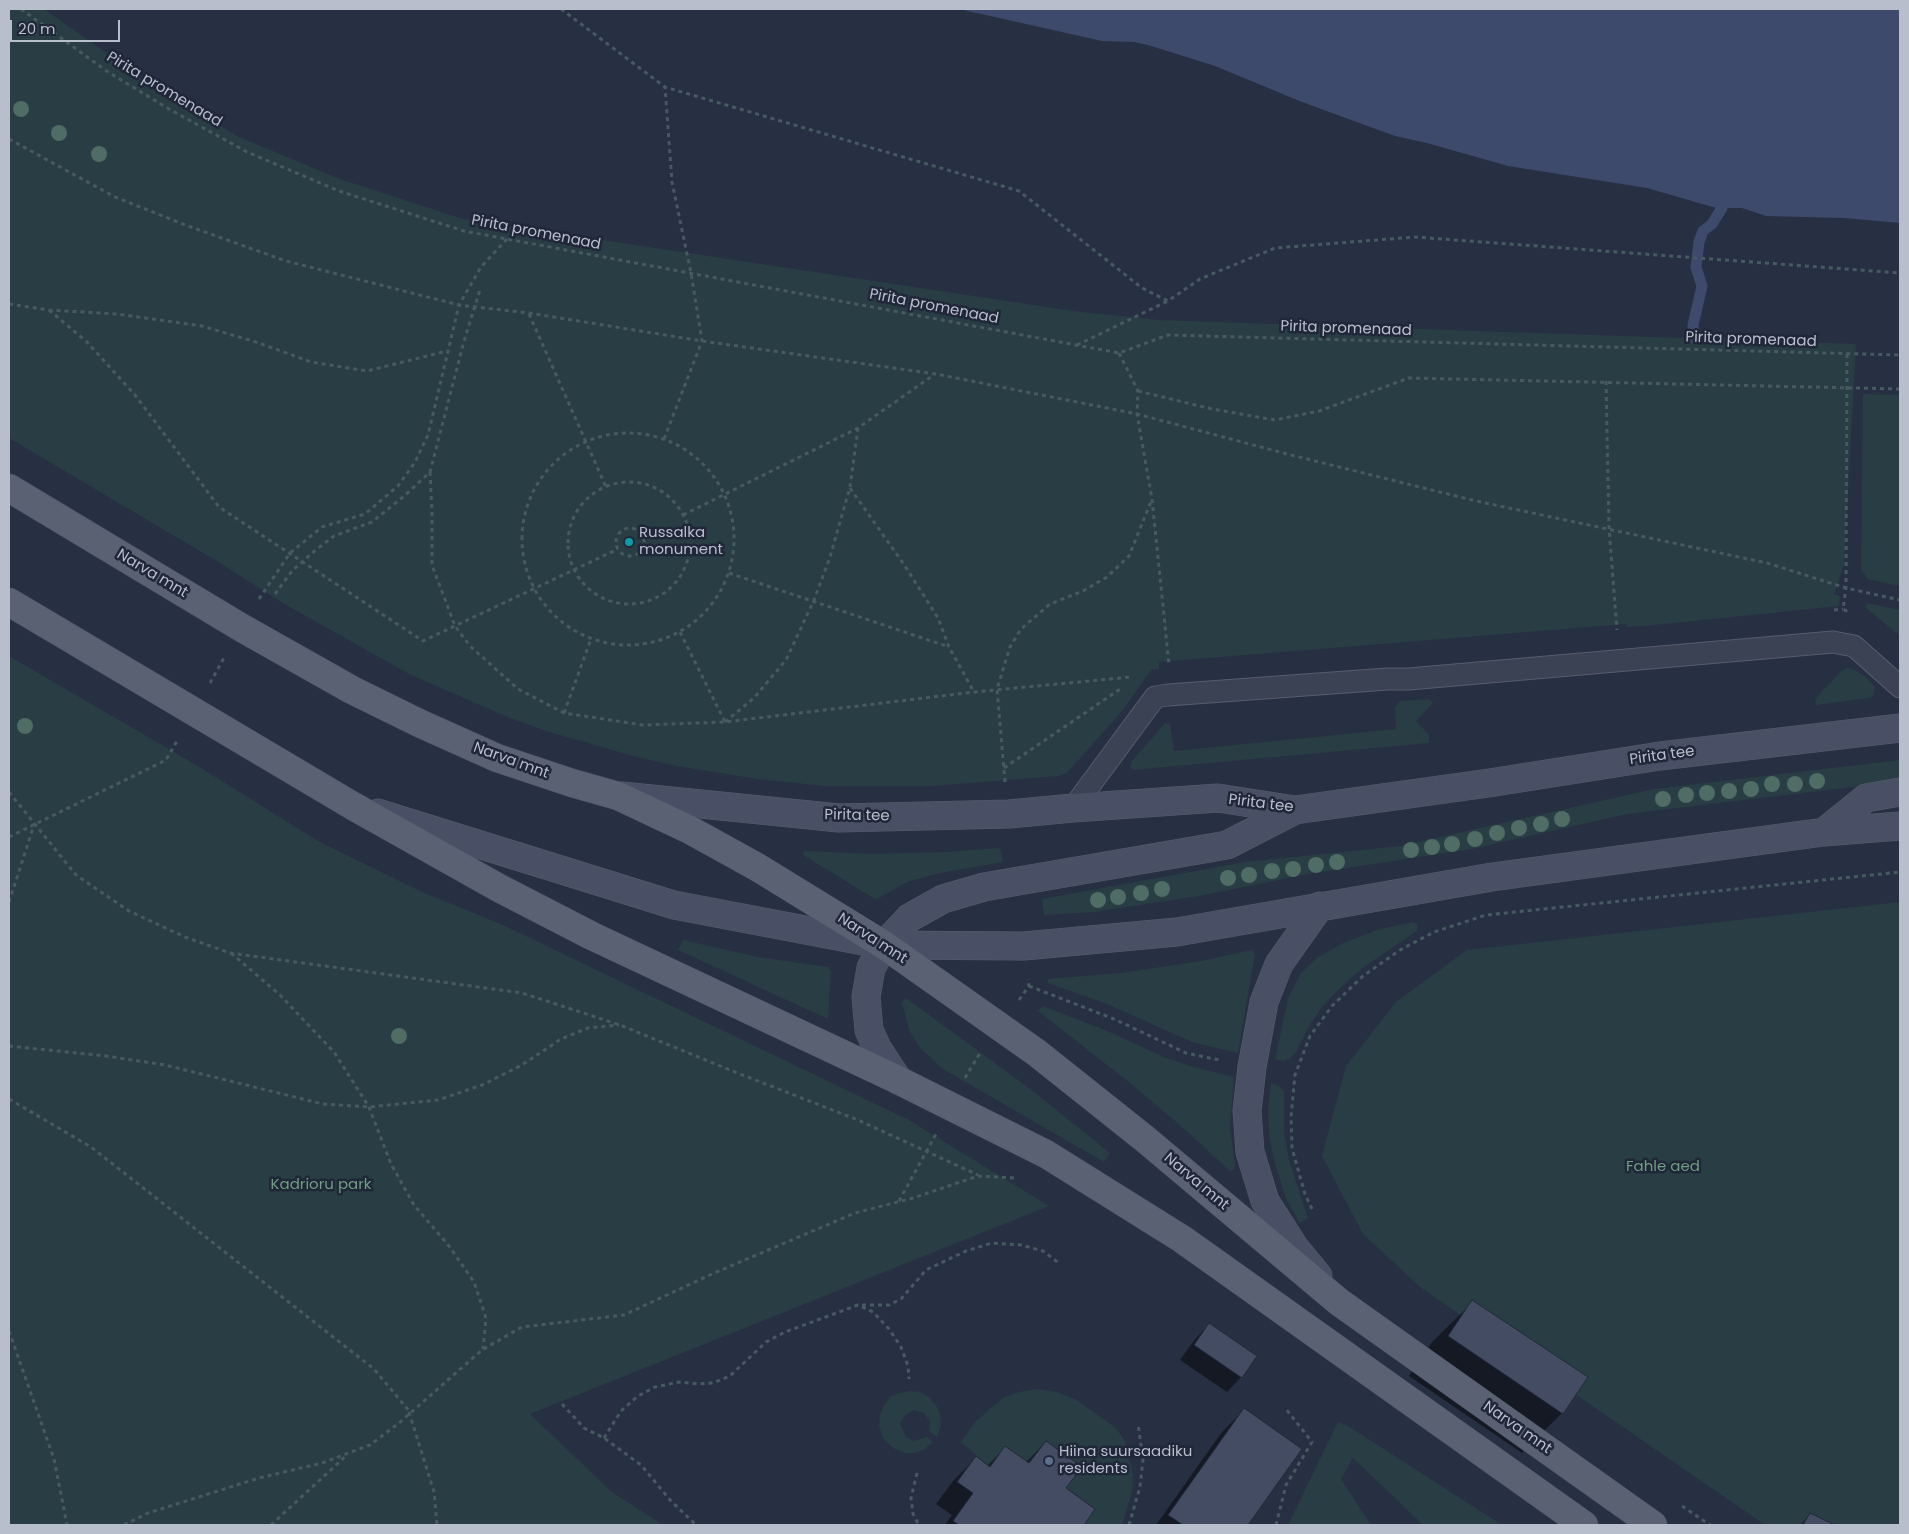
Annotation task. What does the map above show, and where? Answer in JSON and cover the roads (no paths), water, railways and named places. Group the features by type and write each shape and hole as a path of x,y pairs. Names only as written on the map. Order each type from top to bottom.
{"main road":[{"name":"Narva mnt","path":"9,488 242,628 352,690 497,758 618,796 690,830 757,867 884,945 1037,1053 1145,1139 1339,1302 1653,1525"},
{"path":"9,602 352,806 499,888 592,936 898,1080 946,1116 1046,1154 1182,1239 1584,1525"},
{"name":"Pirita tee","path":"618,796 839,818 1008,814 1218,798 1295,810 1489,783 1660,756 1900,728"},
{"path":"1824,832 1866,798 1900,792"},
{"path":"352,806 674,905 884,945 1024,946 1177,932 1492,877 1824,832 1900,826"},
{"path":"898,1080 877,1048 869,1030 866,997 871,968 884,945 909,918 943,899 984,887 1016,880 1227,846 1295,810"},
{"path":"1320,906 1278,964 1264,1002 1252,1067 1247,1111 1250,1152 1265,1201 1295,1248 1339,1302"}],"lane":[{"path":"1072,808 1155,697 1168,694 1409,679 1833,642 1854,646 1900,686"}],"water":[{"path":"959,9 1900,9 1900,223 1844,218 1766,216 1742,208 1716,208 1647,188 1508,166 1395,136 1302,102 1215,66 1148,45 1134,42 1102,41"}],"waterway":[{"path":"1694,338 1693,325 1702,286 1696,267 1699,242 1703,231 1712,224 1722,208"}],"place":[{"name":"Russalka monument","path":"629,542"},
{"name":"Hiina suursaadiku residents","path":"1049,1461"}],"park label":[{"name":"Fahle aed","path":"1663,1167"},
{"name":"Kadrioru park","path":"321,1185"}]}
